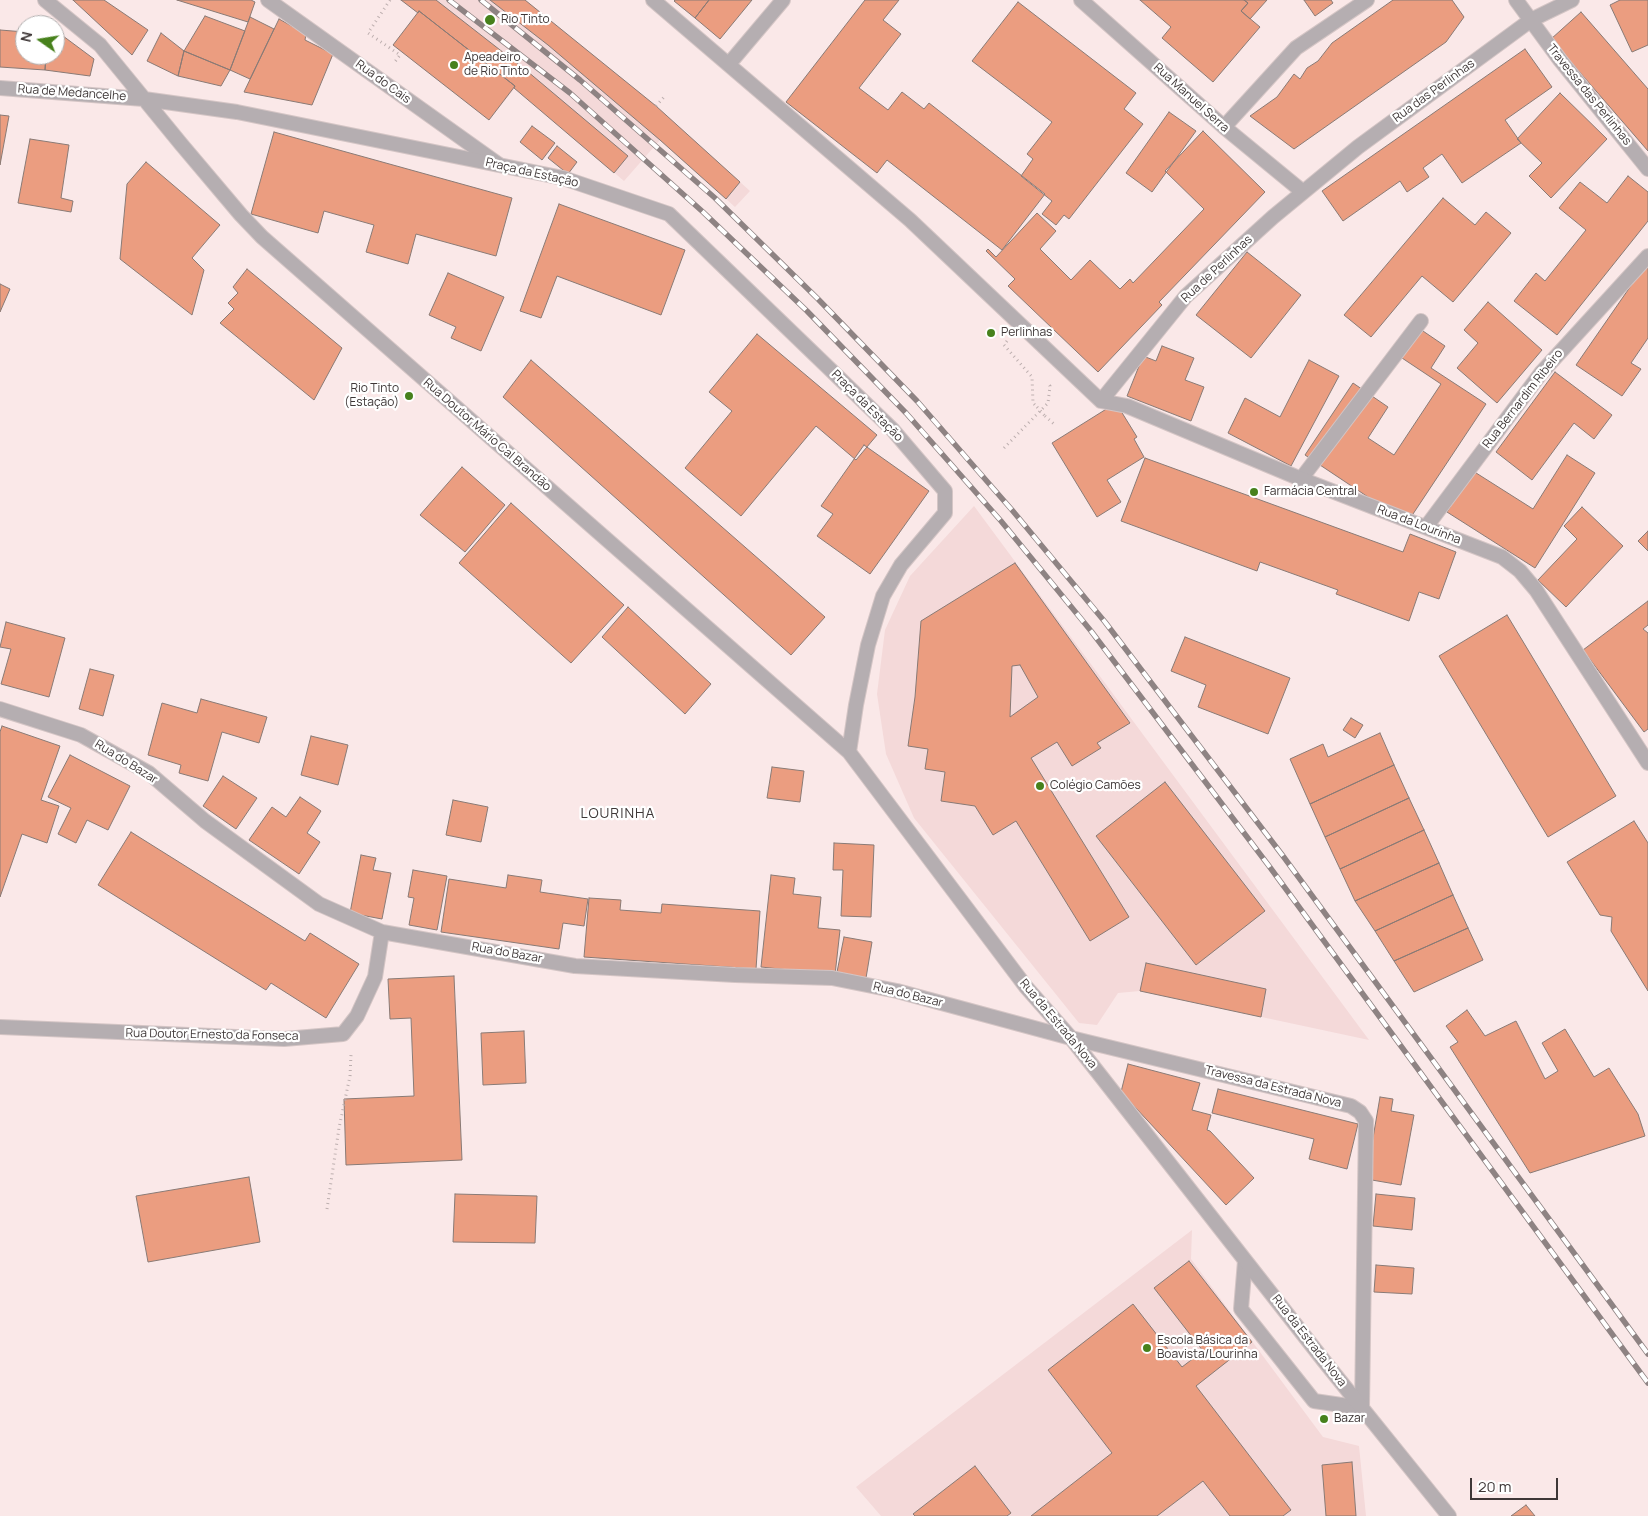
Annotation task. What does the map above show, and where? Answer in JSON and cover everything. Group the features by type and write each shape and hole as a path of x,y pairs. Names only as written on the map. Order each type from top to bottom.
{"street":[{"path":"45,0 100,45 144,98"},
{"name":"Rua do Cais","path":"268,0 498,164"},
{"path":"653,0 910,220 1101,401"},
{"path":"729,64 783,0"},
{"name":"Rua Manuel Serra","path":"1081,0 1224,127 1303,192"},
{"path":"1224,127 1296,48 1366,0"},
{"name":"Travessa das Perlinhas","path":"1516,0 1560,60 1648,169"},
{"name":"Rua das Perlinhas","path":"1303,192 1358,147 1531,20 1572,0"},
{"name":"Rua de Medancelhe","path":"0,88 144,98"},
{"name":"Praça da Estação","path":"144,98 237,112 563,178 670,214 892,429 945,491 945,513 901,565 883,596 868,645 849,752"},
{"name":"Rua Doutor Mário Cal Brandão","path":"144,98 242,216 262,237 849,752"},
{"name":"Rua de Perlinhas","path":"1101,401 1186,296 1273,216 1303,192"},
{"name":"Rua Bernardim Ribeiro","path":"1426,527 1541,373 1648,256"},
{"path":"1301,479 1421,321"},
{"name":"Rua da Lourinha","path":"1101,401 1127,406 1301,479 1502,556 1520,571 1536,590 1648,763"},
{"name":"Rua do Bazar","path":"0,709 81,735 149,773 205,821 319,904 382,932 575,966 735,975 832,978 897,991 1071,1038"},
{"name":"Rua da Estrada Nova","path":"849,752 1026,988 1071,1038 1245,1261 1449,1516"},
{"path":"343,1034 357,1016 375,977 382,932"},
{"name":"Rua Doutor Ernesto da Fonseca","path":"0,1027 284,1039 343,1034"},
{"name":"Travessa da Estrada Nova","path":"1071,1038 1351,1106 1360,1112 1366,1121 1362,1408"},
{"path":"1245,1261 1241,1309 1314,1401 1362,1408"}],"path":[{"path":"382,81 400,54 368,33 390,0"},
{"path":"656,106 666,95"},
{"path":"1024,327 1004,345 1032,377 1033,403 1054,424"},
{"path":"1004,448 1048,403 1050,386 1044,379"},
{"path":"327,1209 338,1128 350,1076 351,1050 343,1034"}],"shaded area":[{"path":"401,0 525,0 656,106 750,191 735,207 660,140 624,181 515,88 489,120 393,45 418,13"},
{"name":"Colégio Camões","path":"974,506 1369,1040 1140,991 1118,993 1097,1025 1079,1023 914,818 886,754 877,694 885,630 910,576"},
{"name":"Escola Básica da Boavista/Lourinha","path":"1192,1230 1191,1259 1323,1437 1359,1446 1366,1516 881,1516 856,1487"}],"building":[{"path":"73,0 104,0 148,30 132,55"},
{"path":"177,0 251,0 255,2 248,22"},
{"path":"401,0 436,0 527,71 628,156 614,173 514,88 515,86 419,11 418,13"},
{"path":"490,0 525,0 656,106 740,182 726,199 548,45"},
{"path":"675,0 709,0 695,18"},
{"path":"709,0 752,0 720,39 695,18"},
{"path":"865,0 899,0 883,20 901,34 859,88 888,110 902,92 924,109 929,103 1045,194 1002,250 887,160 877,173 786,102"},
{"path":"1140,0 1244,0 1248,3 1241,11 1260,27 1213,82 1162,38 1171,27"},
{"path":"1244,0 1267,0 1250,19 1241,11 1248,3"},
{"path":"1304,0 1331,0 1333,3 1315,16"},
{"path":"1393,0 1452,0 1464,17 1446,42 1294,149 1250,116 1277,97 1294,74 1300,79 1307,68 1318,61 1332,43"},
{"path":"1620,0 1648,0 1648,45 1632,52 1610,5"},
{"path":"1018,2 1136,93 1124,109 1143,124 1069,219 1064,215 1056,225 1042,214 1052,201 1021,176 1033,159 1027,154 1052,122 972,61"},
{"name":"Apeadeiro de Rio Tinto","path":"419,11 515,86 489,120 393,45"},
{"path":"1581,12 1648,89 1648,151 1551,39"},
{"path":"205,16 245,31 230,70 184,51"},
{"path":"250,17 274,29 250,79 230,70"},
{"path":"279,19 306,34 305,40 333,54 312,105 244,92"},
{"path":"0,30 15,31 15,65 45,65 45,70 0,67"},
{"path":"161,33 184,51 178,76 147,61"},
{"path":"65,37 94,59 90,76 45,70 45,65 65,65"},
{"path":"1525,49 1552,87 1505,120 1521,143 1462,183 1442,154 1423,168 1429,177 1407,192 1400,181 1343,221 1322,191"},
{"path":"184,51 230,70 221,86 178,76"},
{"path":"1560,93 1607,139 1551,198 1529,176 1542,163 1517,139"},
{"path":"1169,112 1196,131 1152,192 1126,173"},
{"path":"0,115 9,116 0,165"},
{"path":"532,126 555,143 542,160 520,142"},
{"path":"1203,131 1265,192 1159,302 1162,305 1098,372 1008,286 1015,279 986,251 988,249 996,257 1037,213 1056,231 1040,249 1071,280 1090,260 1120,289 1130,279 1133,283 1204,209 1165,171"},
{"path":"274,132 512,198 496,256 416,234 408,264 366,252 374,225 324,211 318,233 251,214"},
{"path":"30,139 69,145 61,198 73,201 71,212 18,203"},
{"path":"557,146 577,162 568,174 548,158"},
{"path":"146,162 220,225 192,258 204,270 192,315 120,259 127,184"},
{"path":"1628,176 1648,192 1648,221 1557,335 1514,301 1536,273 1545,281 1586,230 1559,208 1580,182 1607,203"},
{"path":"1443,198 1475,225 1486,212 1511,233 1453,302 1422,276 1371,337 1344,315"},
{"path":"559,204 685,250 661,315 557,276 541,318 520,311"},
{"path":"1247,252 1301,295 1251,358 1196,315"},
{"path":"1648,261 1648,338 1631,363 1641,369 1622,396 1576,365"},
{"path":"247,269 342,348 314,400 220,323 234,309 228,303 238,293 233,287"},
{"path":"448,273 504,297 481,351 451,338 456,327 429,315"},
{"path":"0,284 10,289 0,312"},
{"path":"1488,302 1542,350 1497,403 1457,368 1478,343 1464,330"},
{"path":"1420,329 1445,346 1431,368 1486,404 1407,523 1305,455 1353,383 1388,407 1368,438 1394,455 1441,384 1402,358"},
{"path":"757,334 877,435 856,460 816,426 741,516 685,468 732,411 709,392"},
{"path":"1162,346 1194,358 1185,380 1204,387 1191,421 1127,396 1143,356 1156,361"},
{"path":"531,360 825,617 791,655 503,397"},
{"path":"1309,360 1339,376 1291,466 1228,433 1245,398 1280,417"},
{"path":"1555,372 1612,415 1594,439 1574,423 1532,480 1496,452"},
{"path":"1116,403 1137,437 1134,439 1144,457 1107,480 1121,502 1097,517 1052,443"},
{"path":"864,445 929,491 870,574 817,536 833,514 821,506"},
{"path":"1567,455 1595,473 1535,568 1447,512 1473,471 1533,509"},
{"path":"1145,458 1403,552 1410,534 1456,552 1439,599 1419,592 1409,621 1336,594 1338,590 1260,562 1257,571 1121,521"},
{"path":"462,467 505,505 465,552 420,515"},
{"path":"511,503 624,605 571,663 459,563"},
{"path":"1582,507 1623,546 1566,607 1538,580 1577,539 1564,526"},
{"path":"1648,531 1648,551 1638,541"},
{"path":"1015,563 1130,723 1097,743 1101,748 1072,766 1057,742 1031,758 1129,917 1090,941 1016,821 993,835 975,806 941,801 945,772 925,769 928,749 908,746 915,697 921,621","holes":["1020,665 1038,697 1010,717 1012,666"]},
{"path":"1648,601 1648,625 1643,629 1648,633 1648,729 1644,732 1583,650"},
{"path":"628,607 711,684 685,714 602,637"},
{"path":"1507,615 1616,796 1548,837 1439,656"},
{"path":"6,622 65,638 49,697 1,684 11,649 0,647"},
{"path":"1185,637 1290,678 1268,734 1198,707 1206,685 1171,671"},
{"path":"90,669 114,675 103,716 79,709"},
{"path":"201,699 267,717 259,743 222,732 208,781 179,773 181,765 148,755 162,703 197,713"},
{"path":"1351,718 1363,725 1355,738 1343,730"},
{"path":"2,726 60,746 41,800 59,806 47,843 22,834 0,897 0,732"},
{"path":"1380,733 1394,765 1310,804 1290,759 1323,744 1328,757"},
{"path":"311,736 348,745 338,785 301,775"},
{"path":"70,755 130,786 108,830 87,820 76,843 58,834 71,808 48,797"},
{"path":"1394,765 1409,798 1325,837 1310,804"},
{"path":"772,767 804,771 800,802 767,798"},
{"path":"223,776 257,798 236,829 203,806"},
{"path":"1165,782 1265,911 1196,965 1096,836"},
{"path":"300,797 321,811 307,833 320,842 299,874 249,840 272,807 286,817"},
{"path":"1409,798 1424,830 1340,869 1325,837"},
{"path":"453,800 488,807 481,842 446,835"},
{"path":"1634,821 1648,843 1648,991 1611,931 1612,917 1600,915 1567,862"},
{"path":"1424,830 1439,863 1355,901 1340,869"},
{"path":"131,832 305,941 310,933 359,964 326,1018 271,983 266,990 98,885"},
{"path":"834,843 874,845 871,917 841,916 843,870 833,870"},
{"path":"361,855 376,858 373,870 391,873 382,919 350,913"},
{"path":"1439,863 1453,895 1375,931 1355,901"},
{"path":"413,870 447,876 437,930 409,925 414,898 408,897"},
{"path":"508,875 542,880 540,892 588,899 584,926 563,923 559,949 441,932 449,879 506,888"},
{"path":"771,875 795,878 793,894 821,897 818,928 840,930 835,975 761,967"},
{"path":"1453,895 1468,928 1394,961 1375,931"},
{"path":"589,898 621,900 620,910 661,913 662,904 760,911 756,969 584,957"},
{"path":"1468,928 1483,960 1414,992 1394,961"},
{"path":"844,937 872,942 866,978 837,972"},
{"path":"1146,963 1266,989 1261,1017 1140,991"},
{"path":"454,976 462,1160 346,1165 344,1099 414,1096 411,1018 390,1019 388,979"},
{"path":"1467,1010 1485,1036 1516,1021 1545,1079 1558,1071 1542,1043 1565,1029 1594,1077 1609,1068 1638,1114 1645,1136 1530,1173 1450,1047 1458,1042 1446,1026"},
{"path":"524,1031 526,1083 483,1085 481,1033"},
{"path":"1128,1064 1200,1083 1192,1110 1211,1115 1207,1130 1254,1178 1226,1205 1121,1092"},
{"path":"1218,1089 1358,1124 1347,1169 1309,1159 1314,1139 1212,1113"},
{"path":"1380,1097 1393,1099 1391,1111 1414,1115 1401,1185 1366,1179"},
{"path":"249,1177 260,1242 148,1262 136,1196"},
{"path":"455,1194 537,1196 535,1243 453,1242"},
{"path":"1376,1194 1415,1198 1412,1230 1373,1226"},
{"path":"1189,1261 1252,1342 1196,1386 1291,1510 1283,1516 1230,1516 1203,1481 1157,1516 1031,1516 1112,1453 1048,1370 1133,1304 1182,1367 1203,1351 1154,1288"},
{"path":"1376,1265 1414,1268 1412,1294 1374,1292"},
{"path":"1352,1462 1356,1516 1326,1516 1322,1465"},
{"path":"975,1466 1011,1513 1007,1516 915,1516 913,1514"},
{"path":"1526,1505 1535,1516 1511,1516"}],"railway":[{"path":"449,0 570,93 703,212 807,311 906,413 1001,521 1091,631 1269,866 1648,1383"},
{"path":"481,0 580,80 715,198 818,299 917,401 1012,510 1105,622 1283,856 1648,1354"}],"place":[{"name":"Rio Tinto","path":"490,20"},
{"name":"Apeadeiro de Rio Tinto","path":"454,65"},
{"name":"Perlinhas","path":"991,333"},
{"name":"Rio Tinto (Estação)","path":"409,396"},
{"name":"Farmácia Central","path":"1254,492"},
{"name":"Colégio Camões","path":"1040,786"},
{"name":"Escola Básica da Boavista/Lourinha","path":"1147,1348"},
{"name":"Bazar","path":"1324,1419"}],"district":[{"name":"LOURINHA","path":"618,814"}]}
